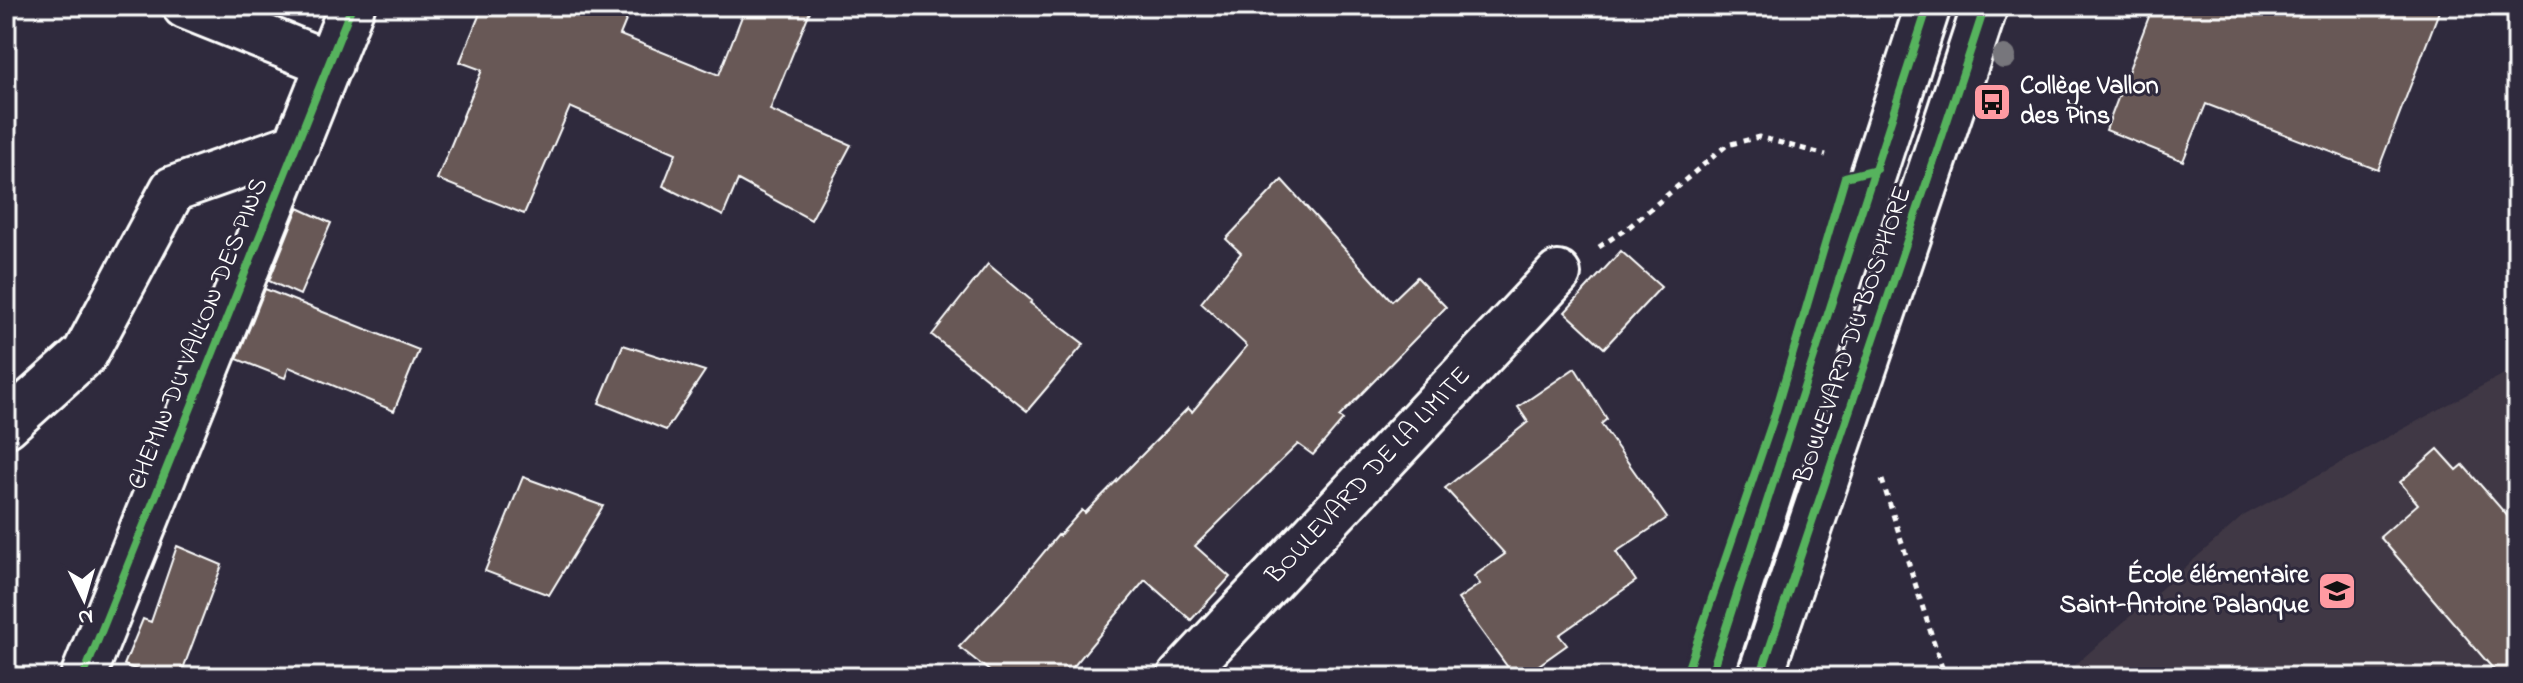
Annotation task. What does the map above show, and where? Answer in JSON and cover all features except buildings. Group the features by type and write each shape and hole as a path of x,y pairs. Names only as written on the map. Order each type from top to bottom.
{"street":[{"path":"185,6 330,64"},
{"name":"CHEMIN DU VALLON DES PINS","path":"83,677 352,6"},
{"name":"BOULEVARD DU BOSPHORE","path":"1710,677 1928,6"},
{"name":"BOULEVARD DU BOSPHORE","path":"1760,677 1985,6"},
{"path":"6,425 85,354 173,189 297,145"},
{"name":"BOULEVARD DE LA LIMITE","path":"1180,677 1558,274"}],"path":[{"path":"1558,274 1629,227 1727,145 1759,137 1877,169"},
{"path":"1878,467 1945,677"}],"shaded area":[{"name":"École élémentaire Saint-Antoine Palanque","path":"2517,367 2517,677 2075,677 2073,667 2243,516"}],"cycle path":[{"path":"83,677 352,6"},
{"path":"1710,677 1928,6"},
{"path":"1760,677 1985,6"},
{"path":"1685,677 1773,420 1845,177 1877,169"}],"place":[{"name":"Collège Vallon des Pins","path":"1992,102"},
{"name":"École élémentaire Saint-Antoine Palanque","path":"2337,591"}]}
